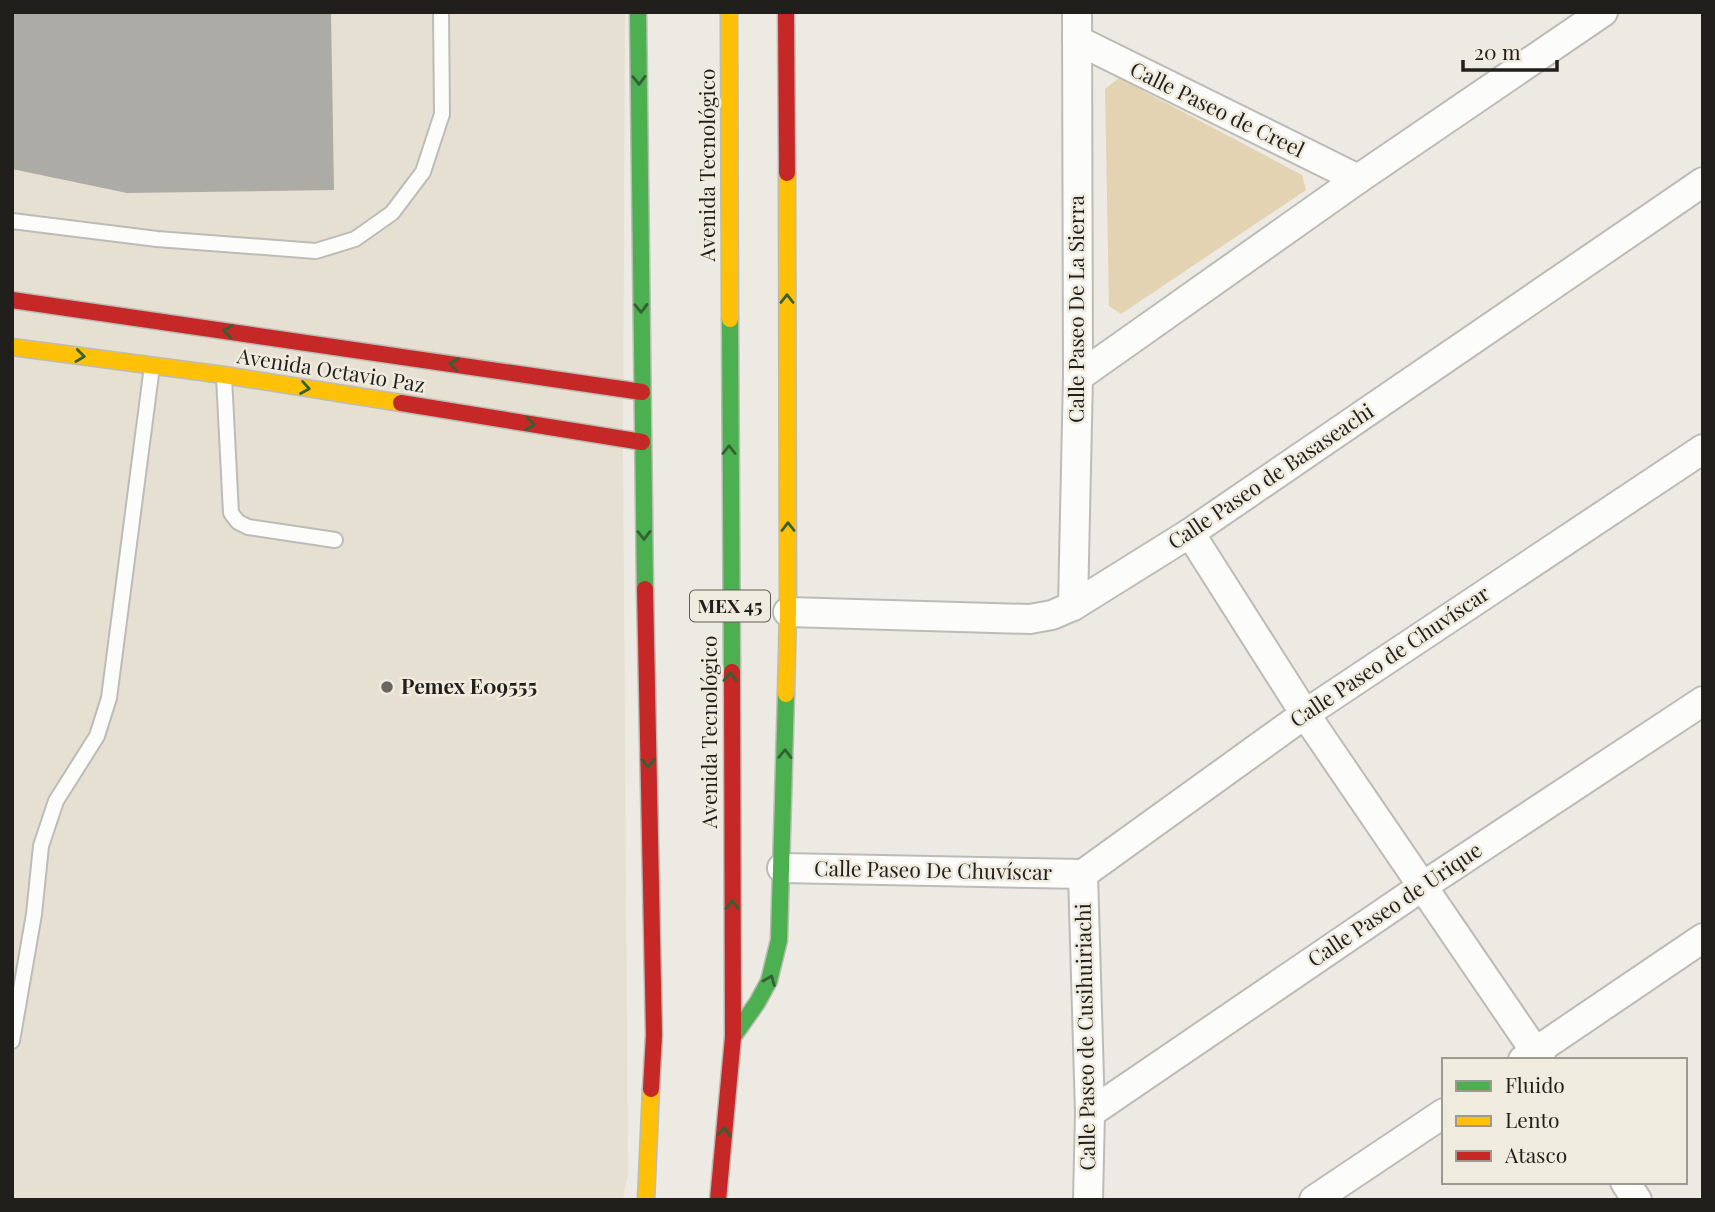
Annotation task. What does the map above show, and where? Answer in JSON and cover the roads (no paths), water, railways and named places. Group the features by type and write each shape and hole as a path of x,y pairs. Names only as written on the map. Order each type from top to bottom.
{"main road":[{"path":"638,12 642,442 654,1035 646,1200"},
{"name":"Avenida Tecnológico","path":"718,1200 733,1037 729,12"},
{"path":"733,1037 766,990 776,964 782,868 788,612 786,12"},
{"name":"Avenida Octavio Paz","path":"12,300 642,392"},
{"name":"Avenida Octavio Paz","path":"12,347 224,374 642,442"}],"street":[{"path":"1078,377 1357,179 1603,12"},
{"name":"Calle Paseo de Creel","path":"1077,26 1357,179"},
{"name":"Calle Paseo De La Sierra","path":"1073,606 1078,377 1077,26"},
{"name":"Calle Paseo de Basaseachi","path":"788,612 1030,619 1052,615 1073,606 1191,533 1703,182"},
{"name":"Calle Paseo de Chuvíscar","path":"1083,874 1305,714 1703,449"},
{"path":"1191,533 1305,714 1423,886 1533,1057 1703,938"},
{"name":"Calle Paseo de Urique","path":"1090,1113 1423,886 1703,701"},
{"name":"Calle Paseo De Chuvíscar","path":"782,868 1083,874"},
{"name":"Calle Paseo de Cusihuiriachi","path":"1083,874 1090,1113 1088,1200"},
{"path":"1314,1200 1442,1114"},
{"path":"1626,1184 1637,1200"}],"lane":[{"path":"12,221 157,239 316,251 355,239 392,213 424,172 442,114 441,12"},
{"path":"12,1041 34,914 41,846 56,801 97,736 109,698 153,365"},
{"path":"224,374 231,513 237,522 248,527 335,540"}],"place":[{"name":"Pemex E09555","path":"387,687"}]}
